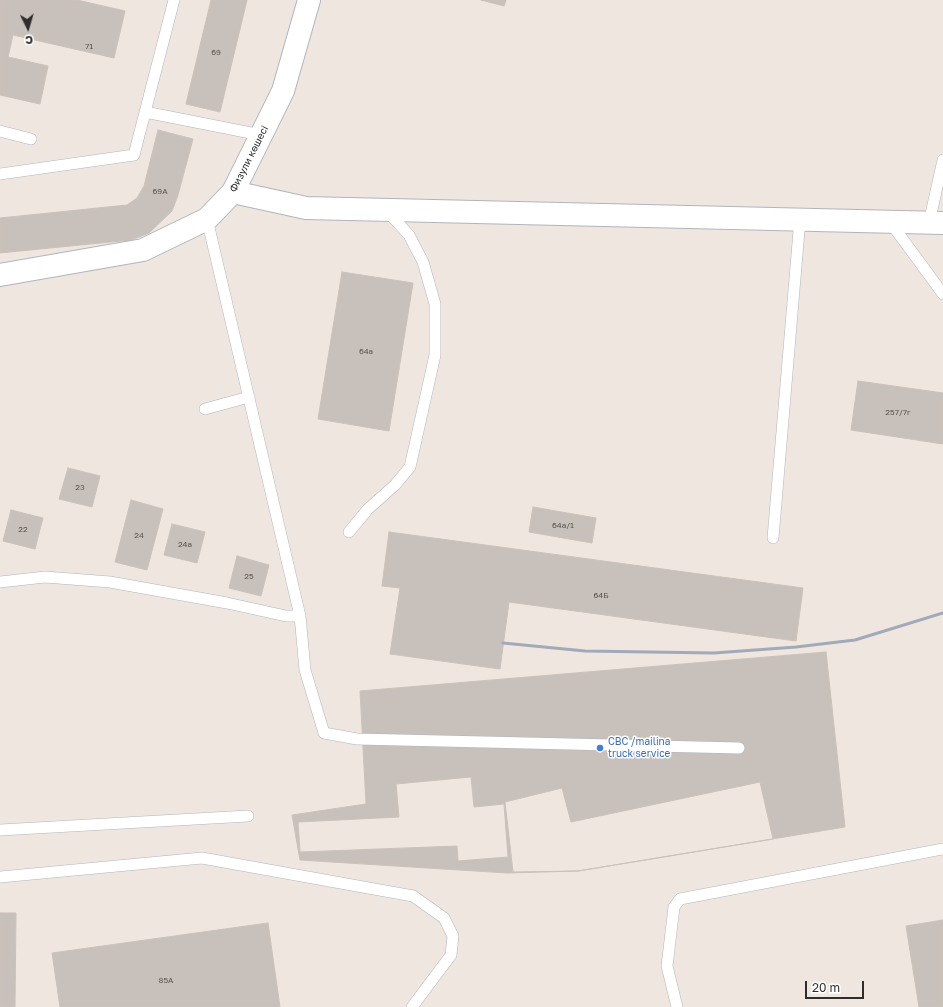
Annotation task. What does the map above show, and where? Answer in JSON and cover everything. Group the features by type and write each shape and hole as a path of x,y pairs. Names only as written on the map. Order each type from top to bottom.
{"street":[{"name":"Физули көшесі","path":"0,275 143,250 207,219 234,192 282,91 309,0"},
{"path":"234,192 306,208 936,223"}],"lane":[{"path":"0,174 134,155 174,0"},
{"path":"145,112 261,136"},
{"path":"0,132 31,138"},
{"path":"936,223 943,160"},
{"path":"349,532 368,509 395,485 410,467 435,355 435,304 423,262 409,235 387,210"},
{"path":"207,219 300,616 306,670 324,733 357,739 739,748"},
{"path":"773,538 800,220"},
{"path":"890,222 943,294"},
{"path":"205,409 249,397"},
{"path":"0,582 46,577 110,582 227,603 286,616 300,616"},
{"path":"0,830 248,816"},
{"path":"677,1007 667,966 674,907 680,899 943,849"},
{"path":"0,877 202,858 413,896 444,918 453,936 451,955 412,1007"}],"building":[{"path":"0,0 77,0 125,11 114,58 13,35 8,57 48,66 40,104 0,95"},
{"path":"211,0 247,0 220,112 186,104"},
{"path":"481,0 506,0 504,6"},
{"path":"158,130 193,139 178,195 172,211 149,233 131,240 0,253 0,218 127,205 137,198 144,186"},
{"path":"342,272 413,283 389,431 318,419"},
{"path":"858,381 943,393 943,444 851,430"},
{"path":"68,468 100,476 92,507 59,499"},
{"path":"131,500 163,509 147,570 115,562"},
{"path":"533,507 596,518 592,543 529,532"},
{"path":"11,510 43,518 35,549 3,541"},
{"path":"172,524 205,532 197,563 164,555"},
{"path":"389,532 803,588 796,641 509,602 500,669 390,654 400,588 382,586"},
{"path":"237,556 269,565 261,596 229,588"},
{"name":"CBC /mailina truck service","path":"826,652 845,827 578,871 507,873 300,860 292,815 366,804 360,691"},
{"path":"471,777 474,807 504,804 508,857 458,861 457,846 300,852 298,822 399,817 396,784"},
{"path":"760,782 773,839 578,871 513,872 505,802 562,788 571,822"},
{"path":"0,913 16,913 15,1007 0,1007"},
{"path":"943,920 943,1007 919,1007 906,926"},
{"path":"268,923 280,1007 60,1007 52,953"}],"railway":[{"path":"503,643 585,651 714,653 796,647 855,640 943,613"}],"place":[{"name":"CBC /mailina truck service","path":"600,748"}]}
